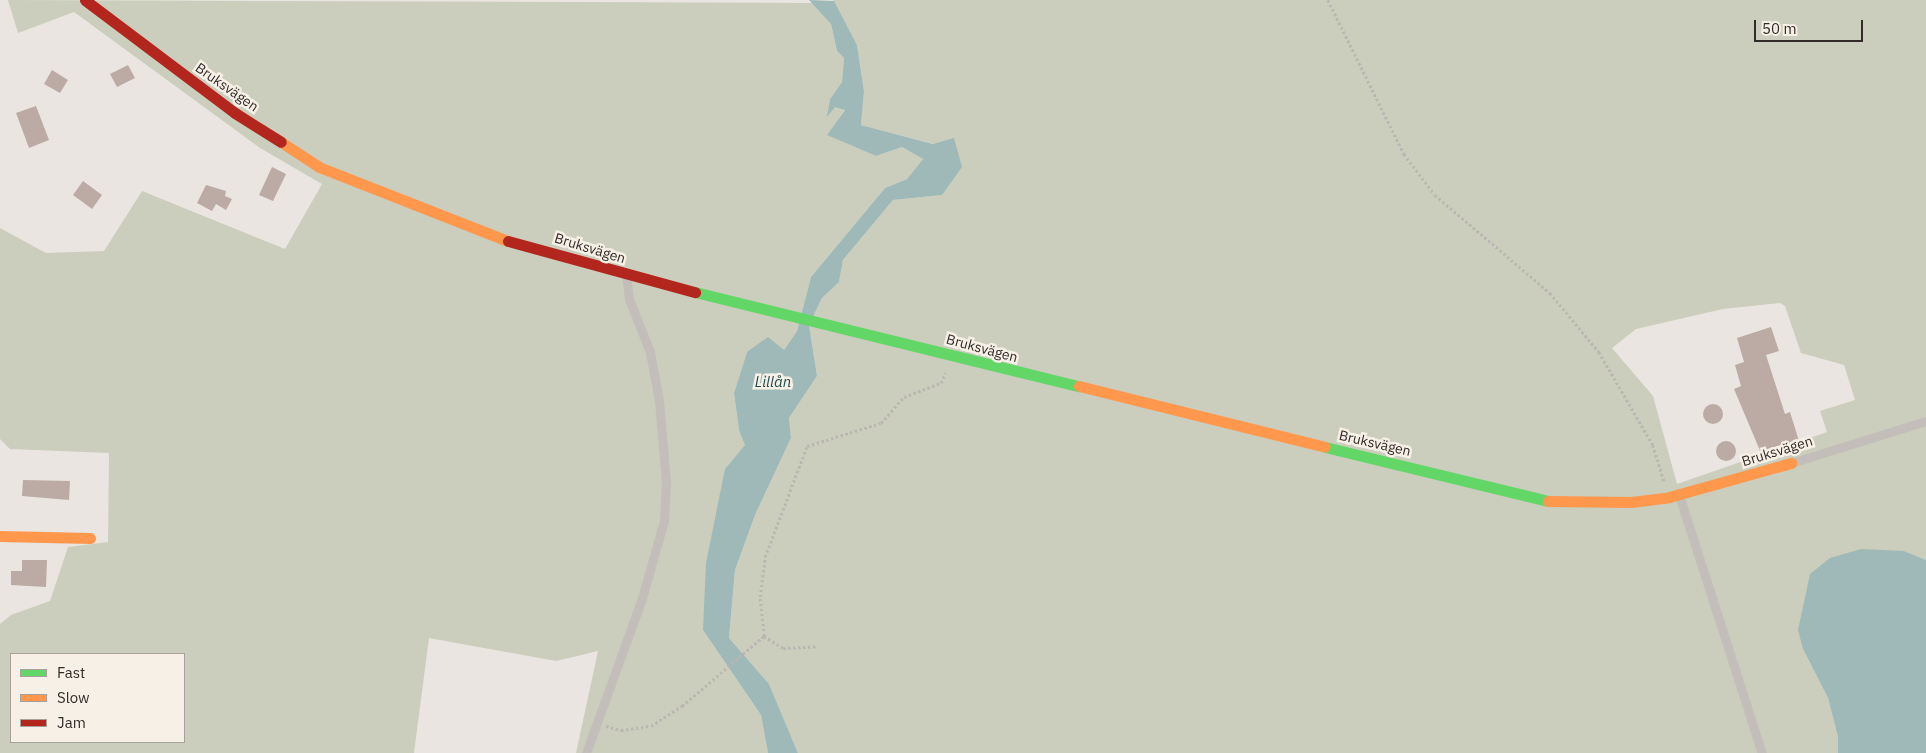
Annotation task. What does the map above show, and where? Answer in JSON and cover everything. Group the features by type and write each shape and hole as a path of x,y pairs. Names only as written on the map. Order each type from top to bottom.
{"street":[{"name":"Bruksvägen","path":"85,0 228,108 319,167 490,236 626,275 1554,503 1631,502 1674,496 1791,463"},
{"path":"0,536 90,538"}],"lane":[{"path":"586,753 642,598 664,521 666,482 659,401 650,352 629,299 626,275"},
{"name":"Bruksvägen","path":"1791,463 1926,421"},
{"path":"1674,496 1762,753"}],"path":[{"path":"1328,0 1404,154 1435,195 1550,293 1599,352 1653,445 1674,496"},
{"path":"764,636 760,597 766,557 807,446 881,423 904,397 941,384 951,354"},
{"path":"597,719 621,730 652,726 682,706 764,636"},
{"path":"764,636 783,648 818,646"}],"green space":[{"path":"8,0 813,3 831,24 837,51 844,58 842,82 830,99 828,116 835,106 845,109 828,135 876,156 902,147 923,159 907,179 885,188 811,277 797,331 784,350 747,352 734,393 739,430 746,445 725,469 703,630 761,715 768,753 576,753 598,651 556,661 429,638 414,753 0,753 0,624 11,615 50,601 68,547 108,542 109,453 10,449 0,439 0,228 46,253 104,251 142,191 285,249 322,184 260,148 74,12 18,33"},
{"path":"833,0 1926,0 1926,560 1904,551 1803,649 1828,698 1838,737 1838,753 798,753 769,684 729,638 735,570 755,515 791,438 789,418 817,376 809,325 822,298 839,282 843,260 893,200 942,195 934,144 861,125 864,91 857,45","holes":["1780,303 1785,306 1801,353 1844,365 1855,400 1820,411 1827,432 1677,484 1653,396 1612,348 1636,329 1723,309"]}],"water":[{"name":"Lillån","path":"809,0 834,1 857,45 864,91 861,125 933,144 954,138 962,167 942,195 893,200 843,260 839,282 822,298 809,325 817,376 789,418 791,438 755,515 735,570 729,638 769,684 798,753 768,753 761,715 703,630 706,563 725,469 745,445 739,430 734,393 747,352 768,337 784,350 797,331 811,277 885,188 907,179 923,159 902,147 876,156 827,135 845,110 835,107 827,117 830,99 842,82 844,58 837,51 831,24"},
{"path":"1861,549 1904,551 1926,560 1926,753 1838,753 1838,737 1828,698 1803,649 1798,630 1810,574 1830,558"}],"building":[{"path":"128,65 135,78 117,87 110,74"},
{"path":"52,70 68,80 60,93 44,84"},
{"path":"36,106 49,140 29,148 16,113"},
{"path":"272,167 286,174 273,201 259,195"},
{"path":"83,181 102,195 92,209 73,195"},
{"path":"206,185 226,191 225,196 232,199 226,210 216,204 212,211 197,203"},
{"path":"1771,327 1779,351 1766,355 1785,414 1790,412 1799,441 1761,453 1734,389 1741,386 1735,365 1744,362 1737,338"},
{"path":"1709,404 1717,404 1723,410 1723,418 1717,424 1709,424 1703,418 1703,410"},
{"path":"1726,441 1733,444 1736,451 1733,458 1726,461 1719,458 1716,451 1719,444"},
{"path":"23,480 70,481 69,500 22,496"},
{"path":"22,560 47,560 46,587 11,585 11,571 22,571"}],"traffic: fast":[{"path":"695,292 1079,386"},
{"path":"1325,447 1548,501"}],"traffic: slow":[{"path":"281,142 319,167 508,241"},
{"path":"1079,386 1325,447"},
{"path":"1548,501 1631,502 1669,497 1791,463"},
{"path":"0,536 90,538"}],"traffic: jam":[{"path":"85,0 235,113 281,142"},
{"path":"508,241 695,292"}]}
